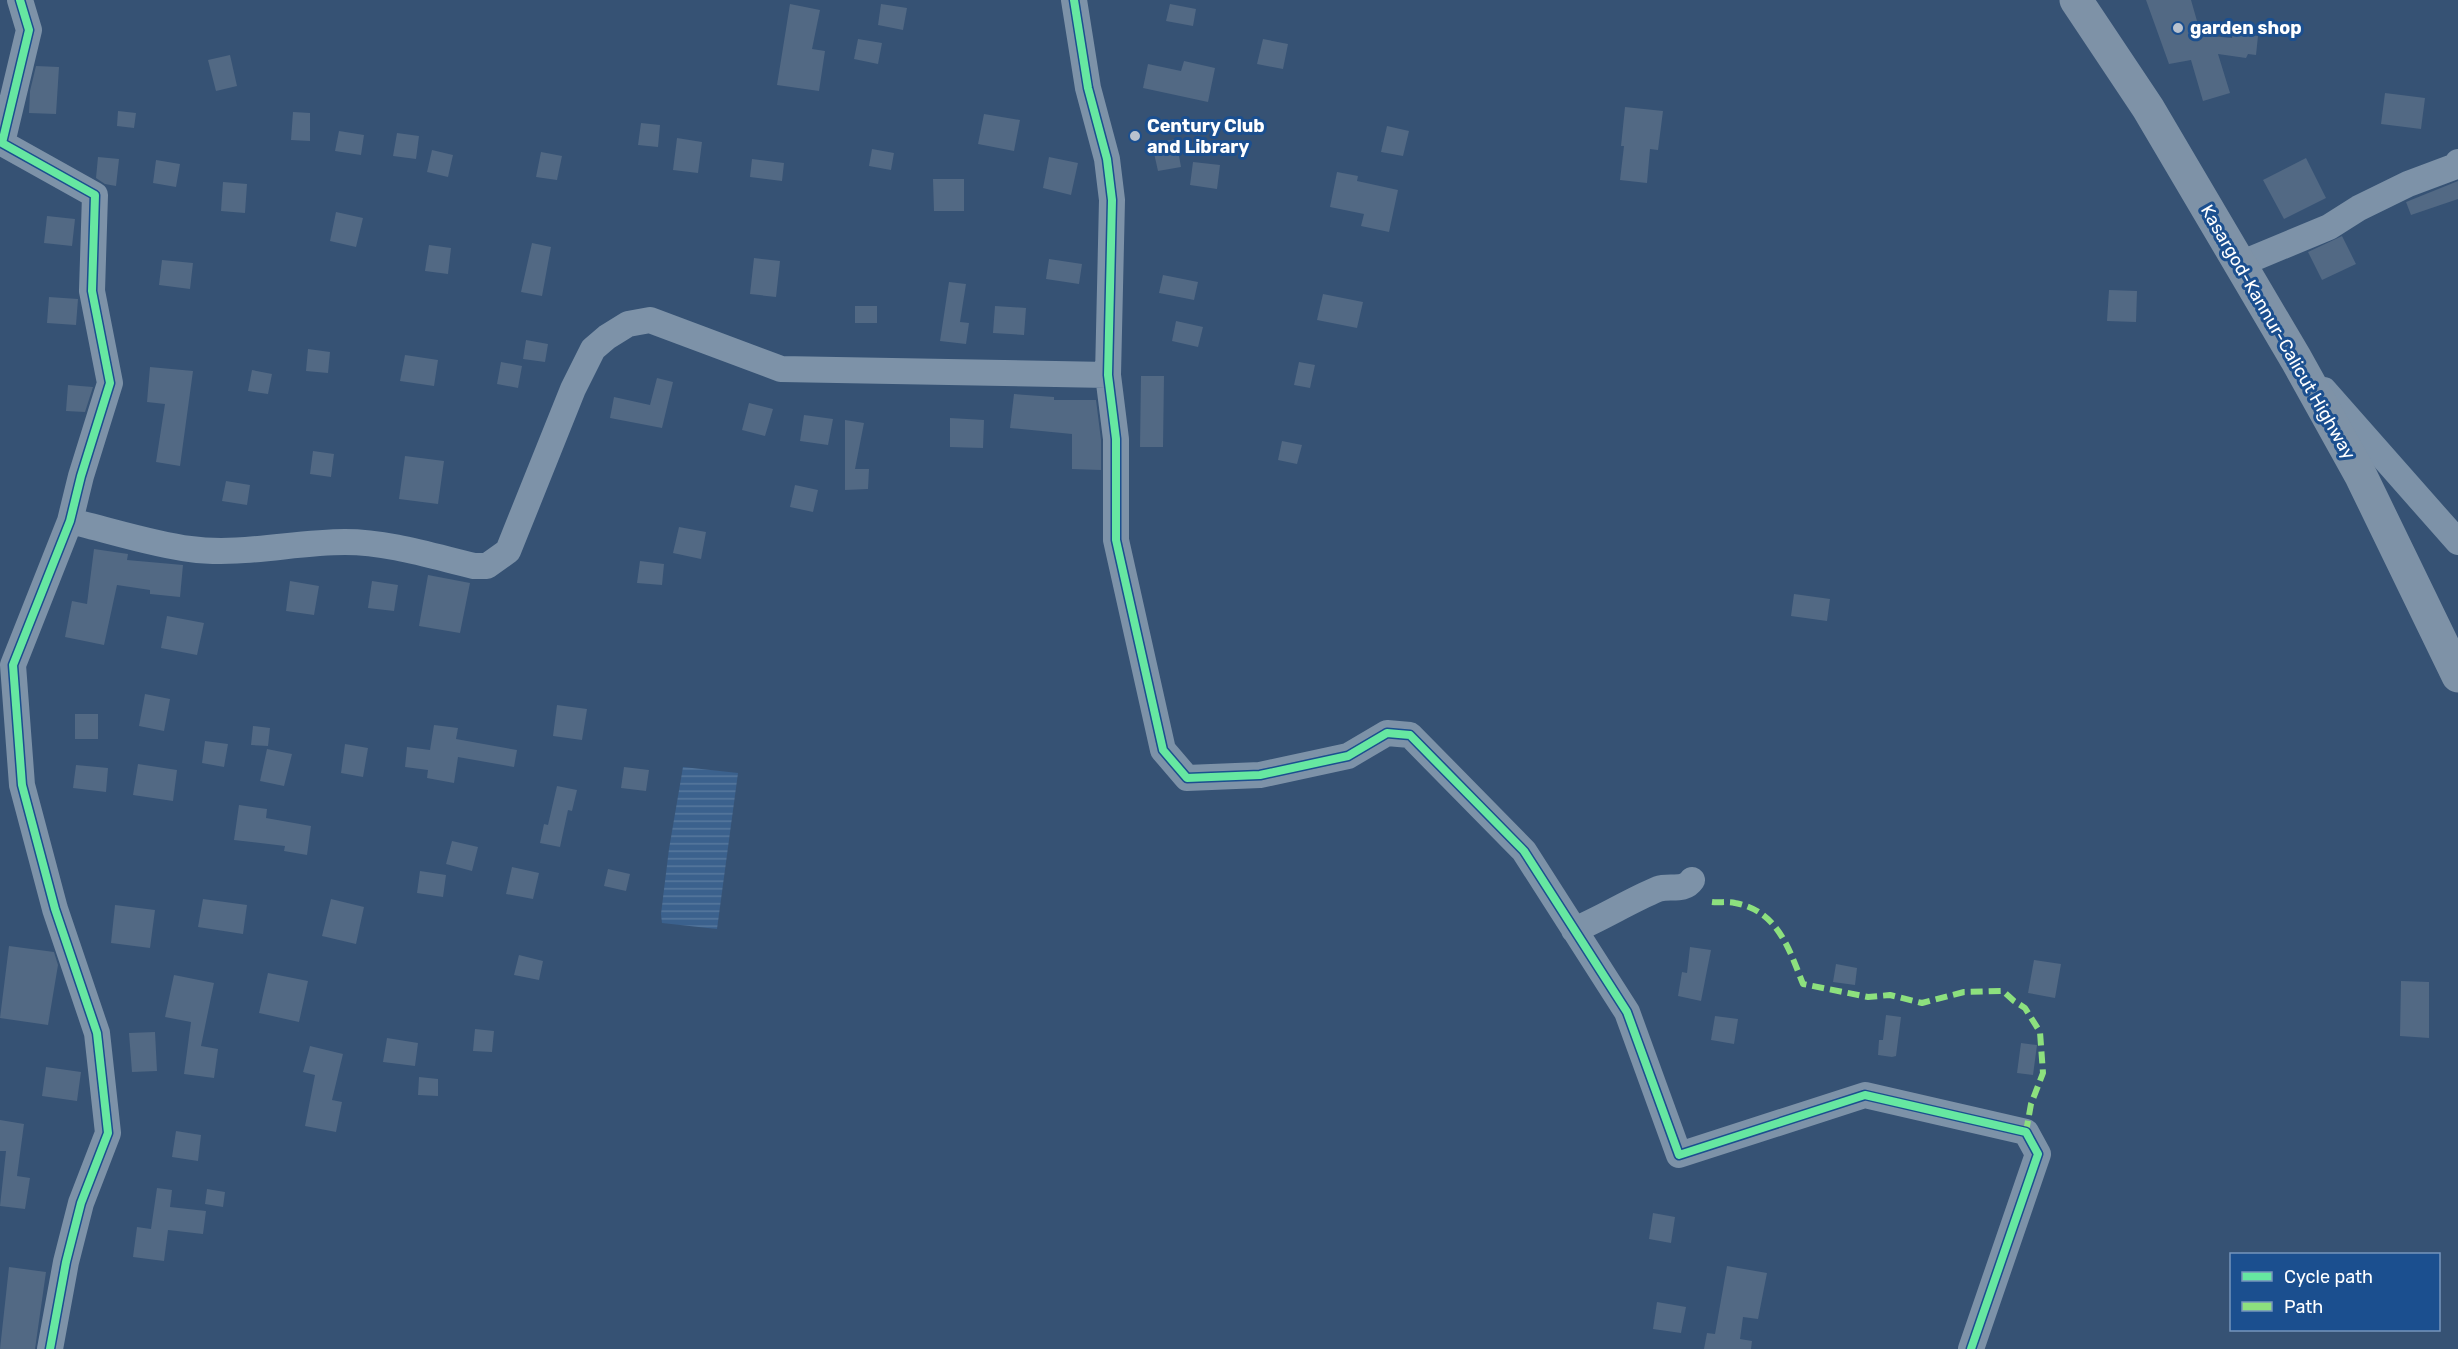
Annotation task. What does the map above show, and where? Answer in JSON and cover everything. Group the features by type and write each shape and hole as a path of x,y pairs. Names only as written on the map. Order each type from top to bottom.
{"highway":[{"name":"Kasargod-Kannur-Calicut Highway","path":"2076,0 2148,108 2296,358 2361,476 2458,676"}],"street":[{"path":"20,0 29,30 2,143 95,195 92,291 110,383 81,476 70,521 13,665 22,785 55,909 97,1034 108,1133 81,1203 66,1262 50,1349"},
{"path":"1074,0 1088,88 1107,159 1112,200 1108,375 1116,439 1116,540 1163,750 1187,778 1260,775 1348,756 1387,733 1410,735 1524,851 1628,1012 1679,1155 1865,1095 2026,1132 2038,1154 1971,1349"},
{"path":"2240,264 2329,227 2359,208 2408,184 2456,166 2458,162"},
{"path":"70,521 191,549 248,549 347,542 383,545 474,566 487,566 508,551 573,389 593,349 628,324 650,320 781,369 1108,375"},
{"path":"2296,358 2458,542"},
{"path":"1574,930 1660,888 1681,887 1690,884 1692,880"}],"water":[{"path":"683,767 738,773 717,929 662,923 661,914 669,849"}],"building":[{"path":"2146,0 2191,0 2201,35 2232,38 2234,27 2249,29 2248,35 2258,36 2256,55 2248,54 2246,58 2218,54 2230,93 2203,101 2191,60 2169,64"},
{"path":"790,4 820,10 812,49 825,51 819,91 777,85"},
{"path":"881,4 907,8 903,30 878,25"},
{"path":"1170,4 1196,9 1193,26 1166,21"},
{"path":"858,39 882,43 878,64 854,59"},
{"path":"1263,39 1288,44 1283,69 1257,64"},
{"path":"230,55 237,86 216,91 208,60"},
{"path":"1184,61 1215,68 1208,102 1143,88 1148,64 1181,71"},
{"path":"36,66 59,67 56,114 29,113 30,91"},
{"path":"2385,93 2425,98 2421,129 2381,124"},
{"path":"1625,107 1663,111 1658,150 1650,149 1647,183 1620,180"},
{"path":"118,111 136,113 134,128 117,126"},
{"path":"293,112 310,113 310,141 291,140"},
{"path":"984,114 1020,120 1014,151 978,144"},
{"path":"641,123 660,125 658,147 638,145"},
{"path":"1387,126 1409,131 1403,156 1381,152"},
{"path":"339,131 364,135 361,155 335,151"},
{"path":"397,133 419,136 416,159 393,156"},
{"path":"677,138 702,142 698,173 673,170"},
{"path":"1176,139 1181,167 1158,171 1152,144"},
{"path":"872,149 894,153 891,170 869,166"},
{"path":"432,150 453,155 448,177 427,172"},
{"path":"541,152 562,156 557,180 536,177"},
{"path":"98,157 119,159 116,186 105,184 96,178"},
{"path":"1049,157 1078,163 1071,195 1043,188"},
{"path":"2306,158 2326,198 2284,219 2263,180"},
{"path":"752,159 784,163 782,181 750,177"},
{"path":"156,160 180,164 176,187 153,183"},
{"path":"1193,162 1220,165 1217,189 1190,185"},
{"path":"1337,172 1358,176 1357,181 1398,190 1389,232 1361,226 1364,214 1330,207"},
{"path":"933,179 964,179 964,211 934,211"},
{"path":"2458,181 2458,199 2411,215 2406,202"},
{"path":"223,182 247,184 245,213 221,211"},
{"path":"336,212 363,218 356,247 330,241"},
{"path":"47,216 75,219 72,246 44,243"},
{"path":"2342,236 2356,264 2322,280 2308,252"},
{"path":"532,243 551,247 542,296 521,292"},
{"path":"429,245 451,248 448,274 425,271"},
{"path":"754,258 780,261 776,297 750,294"},
{"path":"1049,259 1082,264 1079,284 1046,279"},
{"path":"162,260 193,263 190,289 159,285"},
{"path":"1163,275 1198,282 1194,300 1159,293"},
{"path":"949,282 966,284 960,322 969,323 966,344 940,341"},
{"path":"2109,290 2137,291 2136,322 2107,321"},
{"path":"1323,294 1363,302 1357,328 1317,320"},
{"path":"49,297 78,299 76,325 47,323"},
{"path":"855,306 877,306 877,323 855,323"},
{"path":"995,306 1026,308 1024,335 993,333"},
{"path":"1176,321 1203,327 1198,347 1172,341"},
{"path":"526,340 548,344 545,362 523,359"},
{"path":"308,349 330,352 328,373 306,371"},
{"path":"405,355 438,360 434,386 400,381"},
{"path":"501,362 522,366 518,388 497,384"},
{"path":"1299,362 1315,365 1310,388 1294,385"},
{"path":"150,367 193,371 180,466 156,462 165,404 147,402"},
{"path":"252,370 272,374 268,394 248,391"},
{"path":"1141,376 1164,376 1163,447 1140,447"},
{"path":"657,378 673,382 662,428 610,418 614,397 650,405"},
{"path":"68,385 93,387 85,412 66,411"},
{"path":"1014,394 1054,397 1054,400 1096,400 1101,440 1101,470 1072,469 1072,434 1010,428"},
{"path":"749,403 773,409 765,436 742,430"},
{"path":"804,415 833,419 828,445 800,441"},
{"path":"950,418 984,420 983,448 950,447"},
{"path":"845,420 864,423 855,469 869,469 868,489 845,490"},
{"path":"1282,441 1302,445 1297,464 1278,460"},
{"path":"313,451 334,454 331,477 310,474"},
{"path":"405,456 444,461 438,504 399,499"},
{"path":"226,481 250,485 247,505 222,501"},
{"path":"795,485 818,490 813,512 790,507"},
{"path":"679,527 706,532 701,559 673,553"},
{"path":"94,549 128,554 127,560 183,565 180,597 150,594 150,590 117,585 104,645 65,637 72,601 87,604"},
{"path":"640,561 664,564 662,585 637,583"},
{"path":"428,575 470,583 460,633 419,626"},
{"path":"290,581 319,586 314,615 286,611"},
{"path":"372,581 398,585 394,611 368,608"},
{"path":"1794,594 1830,599 1827,621 1791,616"},
{"path":"167,616 204,623 197,655 161,648"},
{"path":"145,694 170,699 164,731 139,726"},
{"path":"557,705 587,709 582,740 553,736"},
{"path":"75,714 98,714 98,739 75,739"},
{"path":"434,725 458,728 456,739 517,750 514,767 458,757 454,783 427,778 428,770 405,767 407,747 430,750"},
{"path":"253,726 270,728 268,746 251,745"},
{"path":"205,741 228,744 224,767 202,763"},
{"path":"345,744 368,748 363,777 341,773"},
{"path":"267,749 292,754 284,786 260,781"},
{"path":"138,764 177,770 173,801 133,795"},
{"path":"76,765 108,768 106,792 73,788"},
{"path":"624,767 649,770 646,791 621,788"},
{"path":"557,786 577,790 572,811 568,810 560,847 540,843 544,824 548,825"},
{"path":"239,805 267,809 266,818 311,826 307,855 284,851 285,846 234,840"},
{"path":"452,841 478,847 472,871 446,864"},
{"path":"512,867 539,873 533,899 506,894"},
{"path":"608,869 630,874 626,891 604,886"},
{"path":"420,871 446,875 443,897 417,893"},
{"path":"203,899 247,905 243,934 198,927"},
{"path":"331,899 364,907 356,944 322,936"},
{"path":"115,905 155,910 150,948 111,943"},
{"path":"9,946 54,952 58,965 48,1025 0,1018"},
{"path":"1690,947 1711,950 1701,1001 1678,996 1682,972 1687,973"},
{"path":"519,955 543,961 539,980 514,975"},
{"path":"2034,960 2061,964 2055,998 2028,993"},
{"path":"1836,964 1857,968 1855,985 1833,982"},
{"path":"268,973 308,981 299,1022 259,1013"},
{"path":"174,975 214,983 201,1046 218,1049 214,1078 184,1074 191,1022 165,1017"},
{"path":"2401,981 2429,982 2429,1038 2400,1036"},
{"path":"1886,1015 1901,1017 1896,1056 1892,1057 1878,1055 1879,1040 1883,1040"},
{"path":"1715,1016 1738,1019 1734,1044 1711,1040"},
{"path":"475,1029 494,1031 492,1052 473,1051"},
{"path":"155,1032 157,1071 132,1072 129,1033"},
{"path":"387,1038 418,1043 415,1066 383,1062"},
{"path":"2021,1043 2037,1045 2033,1075 2017,1073"},
{"path":"310,1046 343,1054 332,1100 342,1102 336,1132 305,1126 315,1075 303,1072"},
{"path":"46,1067 81,1072 77,1101 42,1096"},
{"path":"419,1077 438,1079 438,1096 418,1095"},
{"path":"0,1120 24,1124 17,1176 30,1178 25,1209 0,1206 6,1151 0,1151"},
{"path":"176,1131 201,1135 198,1161 172,1157"},
{"path":"157,1188 172,1190 170,1207 206,1211 203,1234 168,1230 164,1261 133,1257 137,1227 151,1229"},
{"path":"207,1189 225,1192 223,1207 205,1204"},
{"path":"1653,1213 1675,1217 1671,1243 1649,1239"},
{"path":"1727,1266 1767,1273 1758,1319 1743,1317 1740,1339 1752,1341 1751,1349 1704,1349 1707,1333 1715,1334"},
{"path":"9,1267 46,1272 35,1349 0,1349"},
{"path":"1657,1302 1686,1307 1681,1333 1653,1329"}],"marked path":[{"path":"1712,902 1732,902 1750,907 1772,923 1787,945 1803,984 1868,997 1890,995 1922,1003 1964,992 2003,991 2025,1008 2040,1032 2043,1073 2031,1104 2026,1132"}],"cycle path":[{"path":"20,0 29,30 2,143 95,195 92,291 110,383 81,476 70,521 13,665 22,785 55,909 97,1033 108,1133 81,1203 66,1262 50,1349"},
{"path":"1074,0 1088,88 1107,159 1112,200 1108,375 1116,439 1116,540 1163,750 1187,778 1260,775 1348,756 1387,733 1410,735 1524,851 1627,1012 1679,1155 1865,1095 2026,1132 2038,1154 1971,1349"}],"place":[{"name":"garden shop","path":"2178,28"},
{"name":"Century Club and Library","path":"1135,136"}]}
